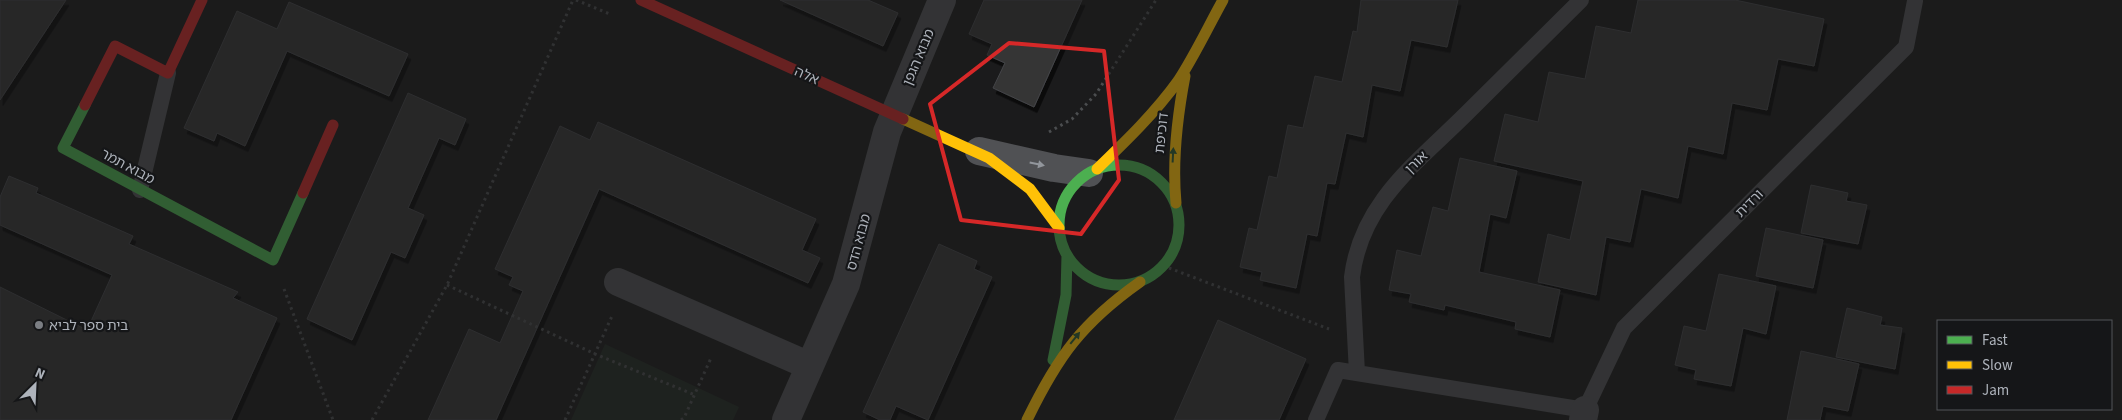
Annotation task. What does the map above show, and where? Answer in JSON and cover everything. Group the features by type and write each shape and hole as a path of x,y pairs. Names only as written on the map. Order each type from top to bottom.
{"street":[{"path":"168,73 202,0"},
{"name":"אלה","path":"641,0 973,150 1002,166 1030,189 1059,228"},
{"name":"מבוא הגפן","path":"894,114 942,0"},
{"name":"דוכיפת","path":"1093,170 1139,129 1166,96 1187,67 1223,0"},
{"name":"מבוא תמר","path":"168,73 114,46 63,148 273,260"},
{"name":"דוכיפת","path":"1176,203 1172,174 1174,140 1187,67"},
{"name":"מבוא הדס","path":"786,420 852,267 887,132 894,114"},
{"path":"273,260 333,126"},
{"name":"אלה","path":"973,150 1054,168 1093,170"},
{"path":"1125,165 1144,170 1166,188 1176,203 1179,231 1174,250 1164,266 1149,278 1141,281 1123,286 1104,284 1086,276 1078,270 1067,255 1060,238 1059,219 1064,200 1074,184 1093,170 1125,165"},
{"path":"1048,378 1062,321 1066,295 1067,255"},
{"path":"1027,420 1048,378 1065,351 1085,327 1105,308 1141,281"},
{"path":"622,284 810,366"}],"lane":[{"name":"אורן","path":"1357,373 1353,264 1363,235 1383,199 1412,165 1581,0"},
{"name":"ורדית","path":"1584,415 1624,328 1906,47 1915,1"},
{"path":"140,190 168,73"},
{"path":"1316,420 1338,370 1584,415"}],"path":[{"path":"372,420 447,285 573,0"},
{"path":"273,260 333,420"},
{"path":"1164,266 1355,339"},
{"path":"565,420 595,354 622,284"},
{"path":"447,285 595,354 695,395"},
{"path":"684,419 724,329"}],"highlighted area":[{"path":"1009,43 1104,51 1119,180 1081,234 961,220 930,104"}],"shaded area":[{"path":"605,344 739,407 733,420 571,420"}],"building":[{"path":"0,0 66,0 0,100"},
{"path":"780,0 868,0 898,13 883,46"},
{"path":"984,0 1082,0 1034,107 993,88 1005,63 987,55 992,44 969,34"},
{"path":"1361,0 1458,0 1447,47 1411,40 1400,91 1372,85 1363,137 1346,133 1335,184 1327,183 1317,236 1307,234 1296,288 1260,280 1262,272 1240,267 1249,228 1257,230 1269,176 1277,178 1288,125 1303,128 1315,76 1342,82 1353,31 1357,32"},
{"path":"1638,0 1735,0 1824,19 1814,66 1778,59 1767,110 1732,103 1723,154 1688,146 1678,198 1641,189 1630,242 1606,237 1596,295 1538,282 1548,234 1570,240 1583,181 1494,161 1505,114 1538,122 1549,72 1585,79 1596,26 1631,33"},
{"path":"289,2 408,54 389,96 287,51 245,146 217,133 214,141 184,128 237,11 277,29"},
{"path":"408,93 466,119 455,145 439,138 408,208 424,215 405,258 391,252 352,340 307,319"},
{"path":"598,122 816,219 802,250 820,258 808,283 599,189 496,420 428,420 469,329 500,343 523,291 509,285 513,277 495,269 560,126 590,140"},
{"path":"1460,158 1517,171 1506,218 1490,214 1479,272 1560,290 1550,337 1515,329 1516,322 1445,305 1444,310 1409,302 1411,294 1389,290 1397,250 1421,256 1433,207 1448,211"},
{"path":"9,176 38,188 36,193 133,236 129,244 238,292 233,298 277,318 231,420 0,420 0,287 87,330 112,275 0,225 0,197"},
{"path":"1811,185 1848,193 1846,201 1867,205 1858,244 1801,233"},
{"path":"1766,228 1823,240 1813,288 1756,276"},
{"path":"939,244 977,261 974,269 992,277 928,420 896,406 890,420 880,420 863,412"},
{"path":"1719,274 1776,286 1766,334 1743,328 1731,386 1694,379 1696,370 1675,365 1684,326 1706,331"},
{"path":"1847,308 1882,317 1880,325 1902,328 1895,369 1836,357"},
{"path":"1218,320 1306,359 1279,420 1174,420"},
{"path":"1801,351 1859,364 1848,411 1823,406 1820,420 1787,420"}],"traffic: fast":[{"path":"85,105 63,148 273,260 303,193"},
{"path":"1119,165 1142,169 1162,182 1175,202 1179,225 1175,248 1162,268 1142,281 1119,285 1096,281 1076,268 1063,248 1059,225 1063,202 1076,182 1096,169 1119,165"},
{"path":"1053,360 1066,295 1067,255"}],"traffic: slow":[{"path":"1097,169 1150,116 1178,81 1223,0"},
{"path":"1176,203 1176,139 1185,76"},
{"path":"903,119 989,158 1030,189 1059,228"},
{"path":"1027,420 1038,397 1073,342 1102,312 1140,282"}],"traffic: jam":[{"path":"85,105 115,46 168,73 202,0"},
{"path":"641,0 903,119"},
{"path":"303,193 333,125"}],"place":[{"name":"בית ספר לביא","path":"39,325"}]}
